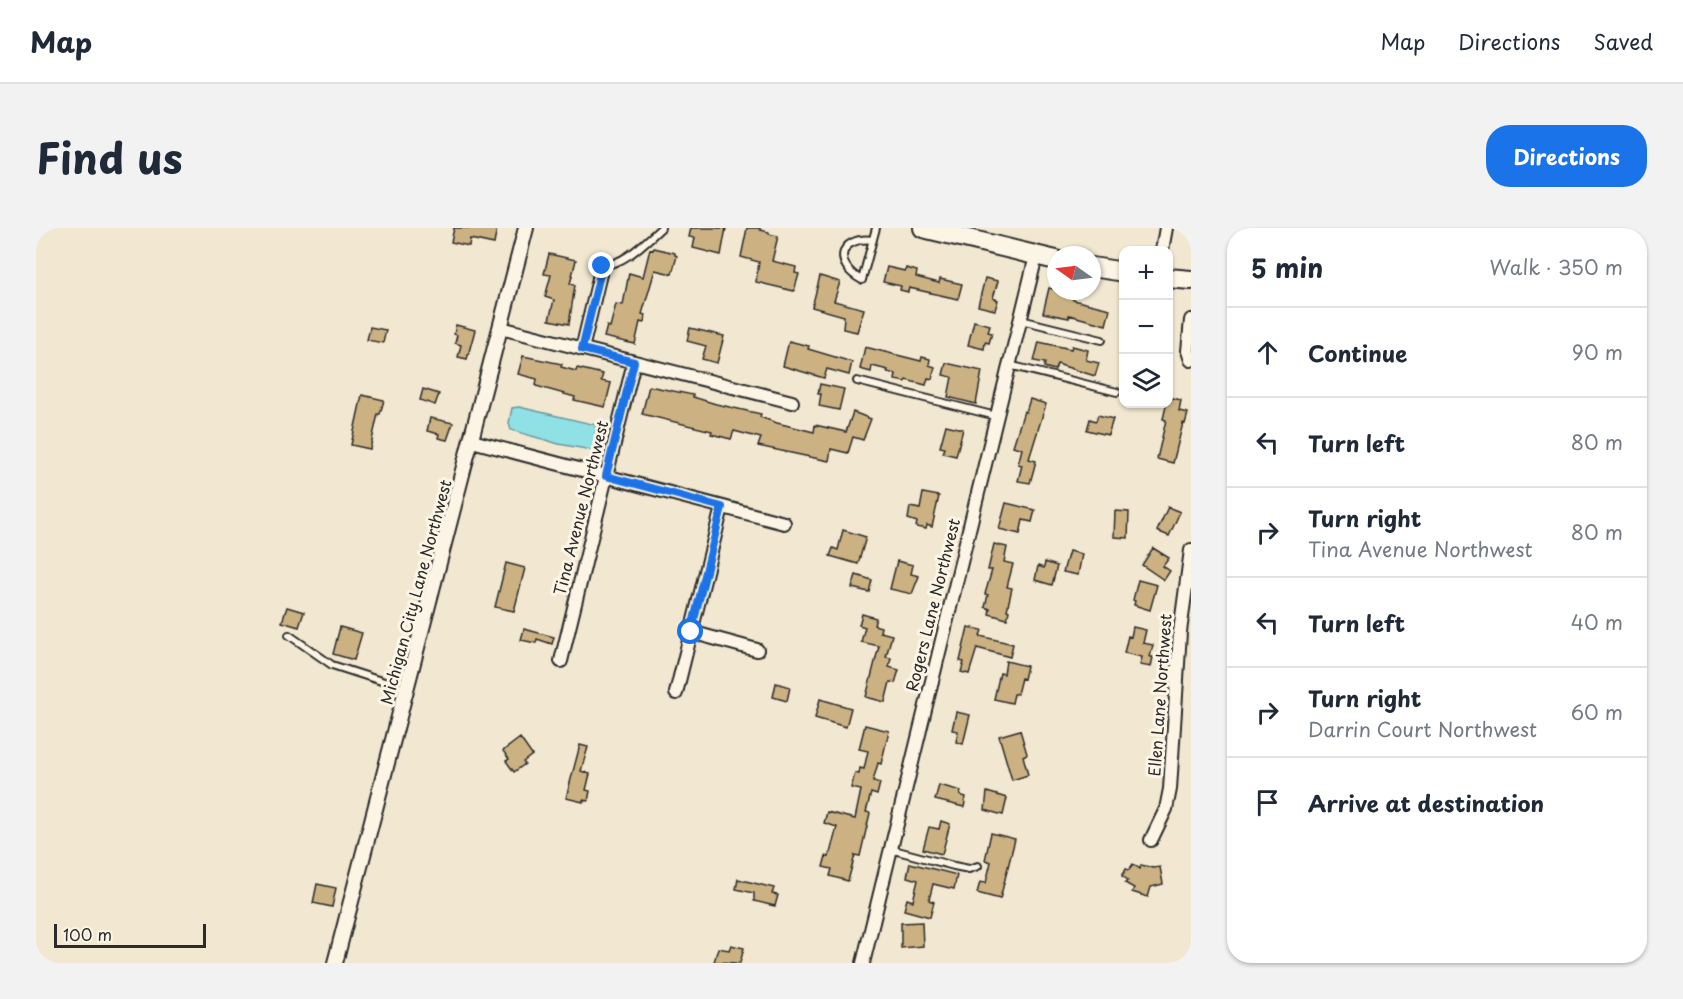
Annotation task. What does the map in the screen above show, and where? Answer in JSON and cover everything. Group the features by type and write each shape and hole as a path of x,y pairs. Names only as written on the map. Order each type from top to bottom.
{"main road":[{"path":"923,228 1047,258"},
{"path":"1101,268 1119,271"},
{"path":"1173,278 1191,280"}],"street":[{"name":"Michigan City Lane Northwest","path":"335,963 526,228"},
{"path":"1163,246 1166,228"},
{"name":"Rogers Lane Northwest","path":"863,963 1036,256"},
{"path":"582,349 602,266"},
{"path":"1191,320 1188,351 1191,360"},
{"path":"501,328 792,402"},
{"name":"Tina Avenue Northwest","path":"561,661 634,362"},
{"path":"472,441 783,523"},
{"path":"676,693 722,507"},
{"name":"Ellen Lane Northwest","path":"1151,840 1166,809 1170,789 1180,632 1191,550"},
{"path":"691,632 757,650"}],"lane":[{"path":"602,266 615,265 626,258 661,228"},
{"path":"873,240 854,241 845,250 844,266 862,280 873,240 876,228"},
{"path":"1020,320 1102,340"},
{"path":"1009,365 1118,392"},
{"path":"857,381 996,416"},
{"path":"289,636 332,664 407,689"},
{"path":"890,849 969,869 978,866"}],"water":[{"path":"519,407 596,425 595,445 591,450 559,444 511,430 509,423 512,408"}],"building":[{"path":"454,228 497,228 494,244 470,239 469,246 451,242"},
{"path":"691,228 726,228 721,255 693,248 695,238 689,237"},
{"path":"747,228 760,228 769,234 778,236 772,261 796,267 795,273 799,274 794,291 756,282 759,262 741,257"},
{"path":"650,249 675,253 677,256 672,274 655,270 642,314 645,315 644,323 640,322 635,344 604,337 607,326 610,327 616,304 623,305 629,273 643,277"},
{"path":"549,254 576,260 570,284 575,285 569,324 549,320 554,300 545,297 551,275 544,274"},
{"path":"887,267 917,271 916,277 939,283 940,279 962,284 958,299 909,288 908,292 900,290 901,286 883,282"},
{"path":"820,276 840,282 834,301 864,309 857,332 843,329 844,316 812,307"},
{"path":"985,278 998,281 993,298 998,300 995,310 978,306"},
{"path":"1047,296 1047,300 1073,300 1110,309 1106,325 1069,315 1069,318 1043,313"},
{"path":"974,321 990,325 988,332 992,333 989,343 985,342 984,349 968,345"},
{"path":"456,325 475,330 467,359 458,357 461,345 455,343"},
{"path":"370,327 386,330 383,343 367,340"},
{"path":"690,328 724,336 717,363 702,359 706,346 687,341"},
{"path":"789,341 852,362 849,375 827,369 824,378 783,366"},
{"path":"1039,342 1088,350 1086,360 1099,363 1095,376 1057,364 1055,370 1044,367 1045,363 1034,361"},
{"path":"865,347 921,361 922,357 930,359 929,365 935,367 932,379 928,378 926,385 895,380 896,374 872,366 871,372 860,369"},
{"path":"523,356 562,364 561,367 576,371 577,368 603,374 601,381 611,383 605,407 574,400 575,397 536,386 537,379 518,374"},
{"path":"946,363 982,371 976,404 948,397 952,377 943,375"},
{"path":"820,384 844,389 839,410 819,406"},
{"path":"649,386 693,395 693,397 716,404 761,414 760,417 777,423 814,432 815,425 846,432 853,412 871,419 863,440 853,437 848,453 831,449 829,461 758,446 761,438 734,431 731,439 711,434 712,431 642,414"},
{"path":"423,389 439,394 435,405 420,400"},
{"path":"362,395 384,400 380,414 378,414 370,449 351,445"},
{"path":"1173,398 1181,400 1179,411 1188,413 1185,424 1183,423 1173,463 1157,459 1166,420 1163,419 1166,408 1173,408"},
{"path":"1030,399 1046,404 1029,459 1036,461 1030,483 1018,481 1022,465 1018,464 1022,449 1013,446"},
{"path":"1098,415 1113,419 1108,435 1087,430 1090,419 1096,421"},
{"path":"430,418 453,423 447,440 438,438 439,434 427,431"},
{"path":"946,425 963,429 956,456 943,453 945,448 940,447"},
{"path":"923,493 939,496 932,527 927,525 926,529 916,527 917,522 908,519 910,507 920,509"},
{"path":"1006,503 1035,510 1032,522 1023,520 1020,534 999,529"},
{"path":"1168,507 1180,512 1169,536 1157,531"},
{"path":"1115,511 1129,512 1128,538 1114,537"},
{"path":"843,530 866,537 858,564 830,556 833,548 838,550"},
{"path":"994,544 1007,547 1004,562 1013,564 1007,587 1012,588 1007,619 989,614 990,609 985,607 988,595 985,594 992,570 988,570"},
{"path":"1153,548 1169,558 1163,566 1170,571 1164,580 1142,565"},
{"path":"1069,551 1082,554 1078,575 1063,572"},
{"path":"897,561 913,565 911,574 919,576 912,594 890,589"},
{"path":"1045,562 1057,566 1052,585 1035,580 1038,566 1044,568"},
{"path":"506,563 525,568 514,611 495,607"},
{"path":"856,575 872,580 869,592 852,588"},
{"path":"1138,580 1157,585 1150,610 1134,605"},
{"path":"287,607 304,612 299,627 282,622"},
{"path":"862,614 876,618 874,625 881,627 880,632 892,635 886,657 891,658 889,667 899,670 895,683 890,682 885,702 866,697 879,646 861,642 865,627 859,625"},
{"path":"340,627 362,633 354,660 333,654"},
{"path":"968,627 982,630 980,636 1013,644 1010,657 977,648 969,674 961,672 964,662 960,661"},
{"path":"1133,627 1146,630 1143,643 1153,645 1150,657 1153,657 1151,667 1140,665 1142,657 1124,653"},
{"path":"524,629 554,637 552,644 537,639 536,643 521,640"},
{"path":"1006,661 1027,666 1024,679 1021,678 1012,703 994,699 1000,673 1004,674"},
{"path":"776,683 790,687 787,701 773,697"},
{"path":"820,699 851,708 846,727 815,718"},
{"path":"956,712 970,715 963,744 956,742 958,731 952,730"},
{"path":"865,725 889,731 881,764 878,763 873,781 880,783 877,795 871,793 866,812 870,813 860,856 855,855 848,881 830,876 832,869 823,867 826,856 829,857 837,827 824,823 827,812 855,819 861,790 851,788 855,773 859,774 860,768 864,769 868,751 859,749"},
{"path":"1020,730 1027,754 1023,756 1028,775 1012,780 999,736"},
{"path":"520,738 532,755 514,772 506,761 509,759 503,751"},
{"path":"580,745 588,747 581,771 590,774 586,790 590,791 588,801 583,800 583,802 566,798"},
{"path":"939,785 961,791 960,795 966,797 964,807 935,800"},
{"path":"987,792 1007,798 1003,815 985,810"},
{"path":"941,821 950,824 942,854 923,849 929,827 939,829"},
{"path":"991,833 1015,839 1000,899 977,893 980,882 986,883 991,862 985,860"},
{"path":"910,863 957,875 954,889 933,884 929,900 934,902 930,917 904,910 907,899 913,901 918,880 907,877"},
{"path":"1133,864 1140,869 1141,865 1160,867 1163,884 1151,887 1148,897 1132,892 1134,888 1125,883 1128,880 1122,876"},
{"path":"738,879 774,888 772,894 778,895 775,906 754,901 754,893 736,889"},
{"path":"317,884 336,888 332,907 313,903"},
{"path":"922,922 923,946 901,948 901,923"},
{"path":"731,945 744,948 740,963 714,962 718,948 729,950"}],"route":[{"path":"602,266 582,349 634,362 606,476 722,507 691,632"}]}
